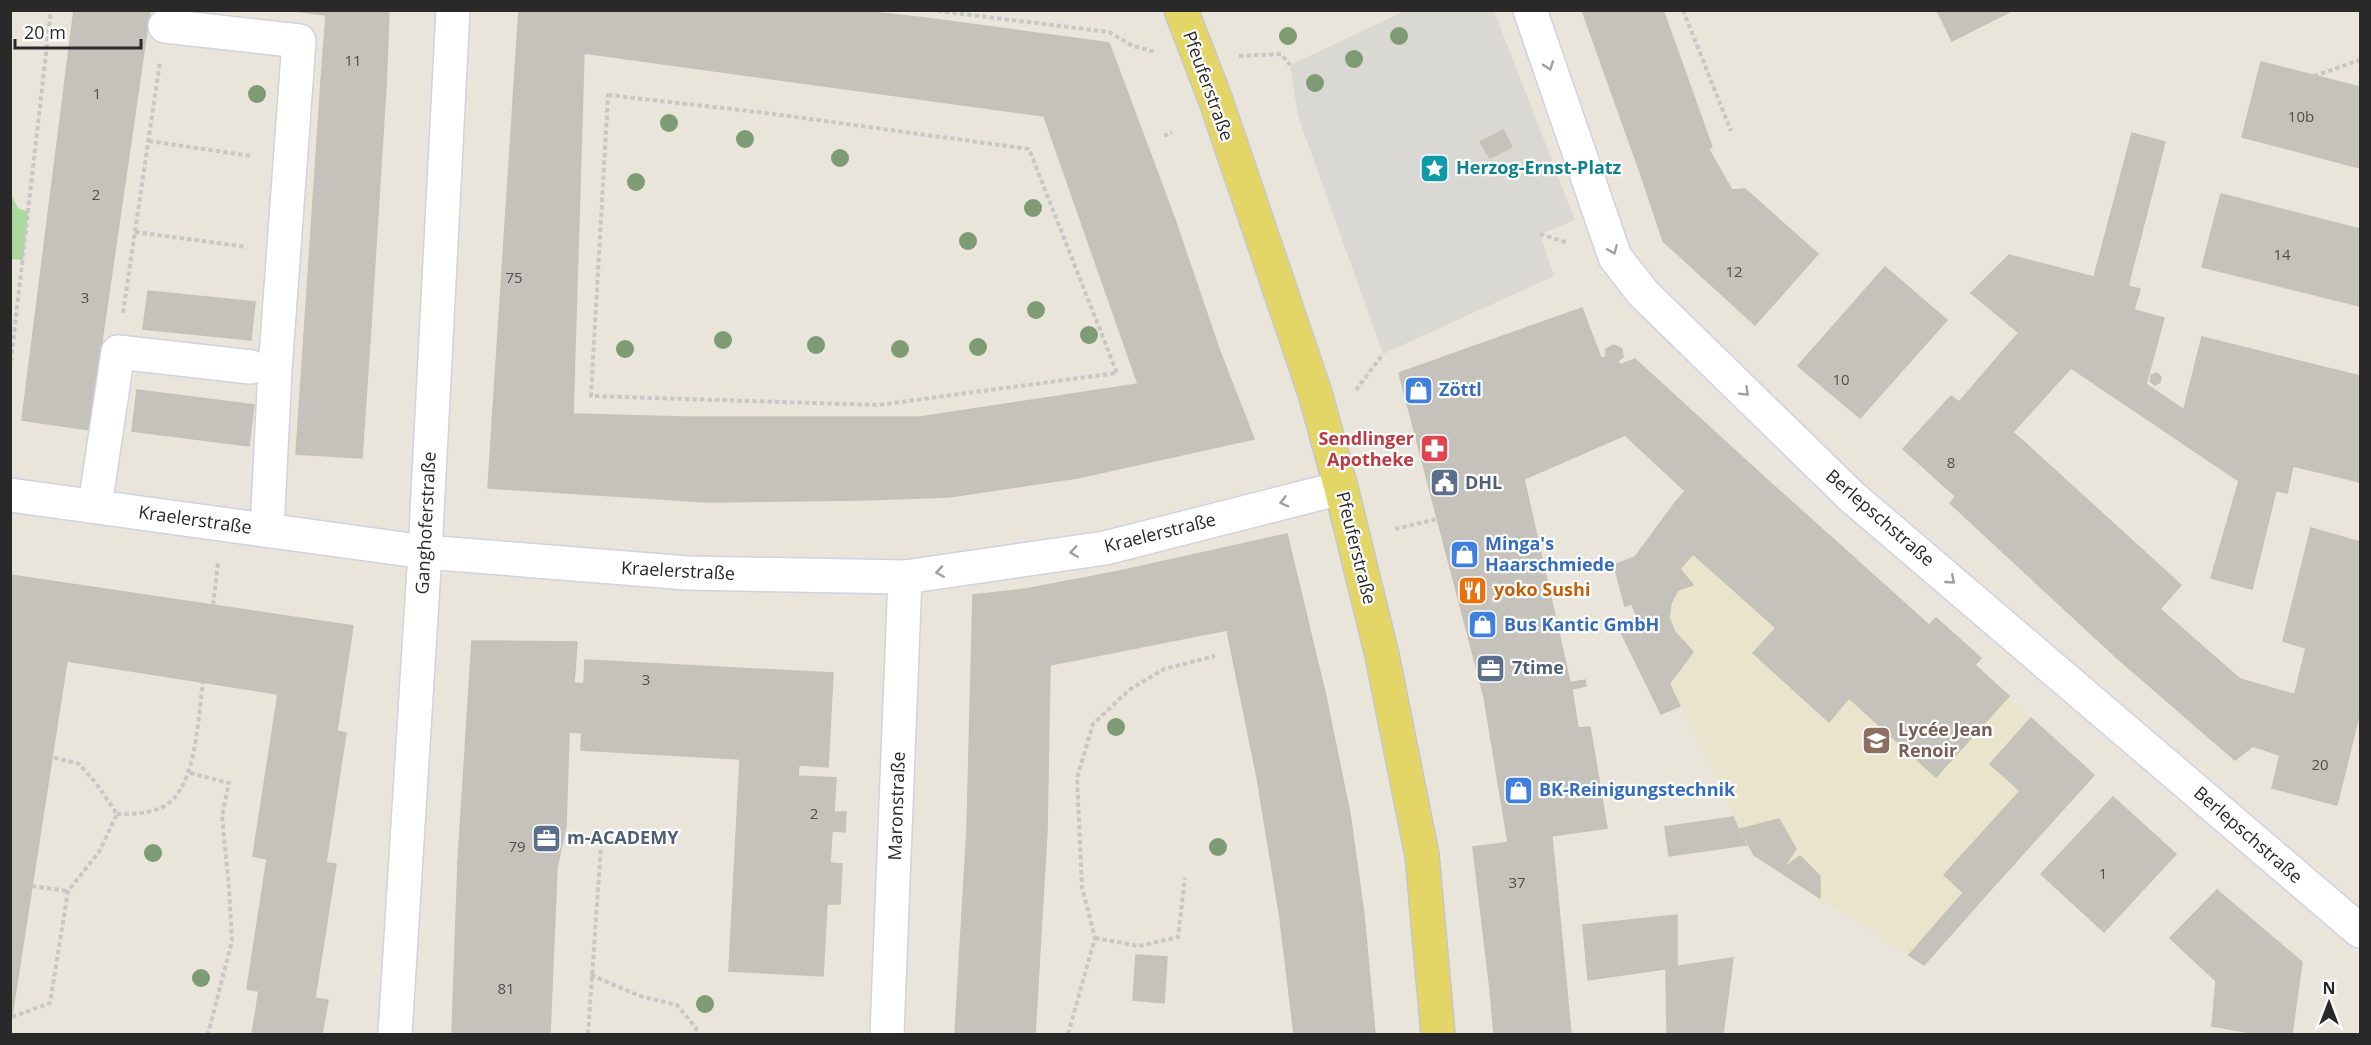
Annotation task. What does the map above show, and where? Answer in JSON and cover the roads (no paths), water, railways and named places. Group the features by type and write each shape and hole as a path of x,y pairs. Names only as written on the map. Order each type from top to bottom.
{"main road":[{"name":"Pfeuferstraße","path":"1181,10 1216,101 1315,393 1341,488 1382,655 1422,855 1438,1035"}],"street":[{"name":"Ganghoferstraße","path":"395,1035 453,10"},
{"name":"Berlepschstraße","path":"1530,10 1615,257 1643,293 1851,496 2361,931"},
{"path":"165,26 300,41 274,370 267,530"},
{"path":"95,506 118,352 251,367"},
{"name":"Kraelerstraße","path":"10,495 424,552 687,573 906,577 1105,548 1341,488"},
{"name":"Maronstraße","path":"887,1035 906,577"}],"place":[{"name":"Herzog-Ernst-Platz","path":"1435,168"},
{"name":"Zöttl","path":"1418,390"},
{"name":"Sendlinger Apotheke","path":"1435,449"},
{"name":"DHL","path":"1444,483"},
{"name":"Minga's Haarschmiede","path":"1464,554"},
{"name":"yoko Sushi","path":"1473,590"},
{"name":"Bus Kantic GmbH","path":"1483,625"},
{"name":"7time","path":"1491,668"},
{"name":"Lycée Jean Renoir","path":"1877,740"},
{"name":"BK-Reinigungstechnik","path":"1518,790"},
{"name":"m-ACADEMY","path":"546,838"}]}
